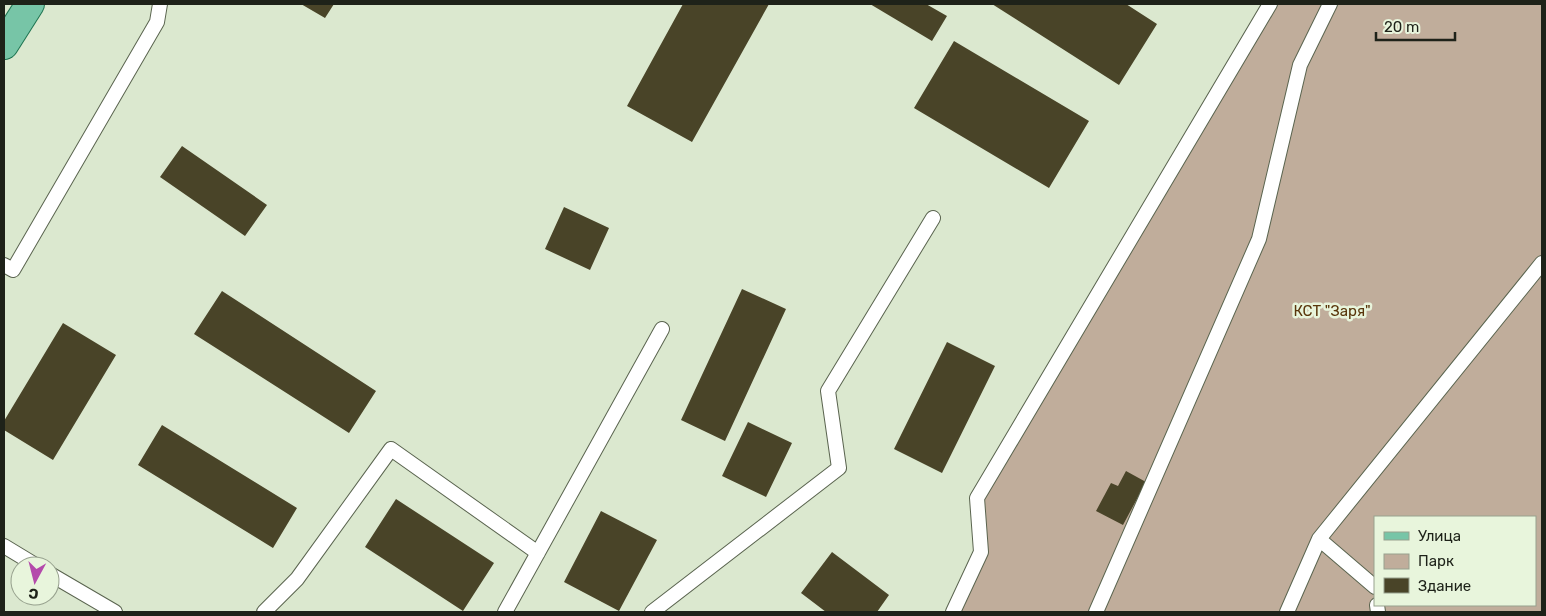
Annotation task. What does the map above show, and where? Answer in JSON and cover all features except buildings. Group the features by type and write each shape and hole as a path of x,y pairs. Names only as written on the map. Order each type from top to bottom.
{"main road":[{"path":"4,45 30,4"}],"lane":[{"path":"4,264 13,270 157,22 160,4"},
{"path":"952,612 981,552 977,498 1270,4"},
{"path":"1096,612 1259,240 1300,65 1330,4"},
{"path":"652,612 839,468 828,391 933,218"},
{"path":"1286,612 1319,539 1542,263"},
{"path":"504,612 662,329"},
{"path":"264,612 297,579 391,449 538,553"},
{"path":"1319,539 1374,587"},
{"path":"4,546 20,556"},
{"path":"60,580 115,612"}],"green space":[{"name":"КСТ \"Заря\"","path":"1270,4 1542,4 1542,612 953,612 981,552 977,498"}]}
